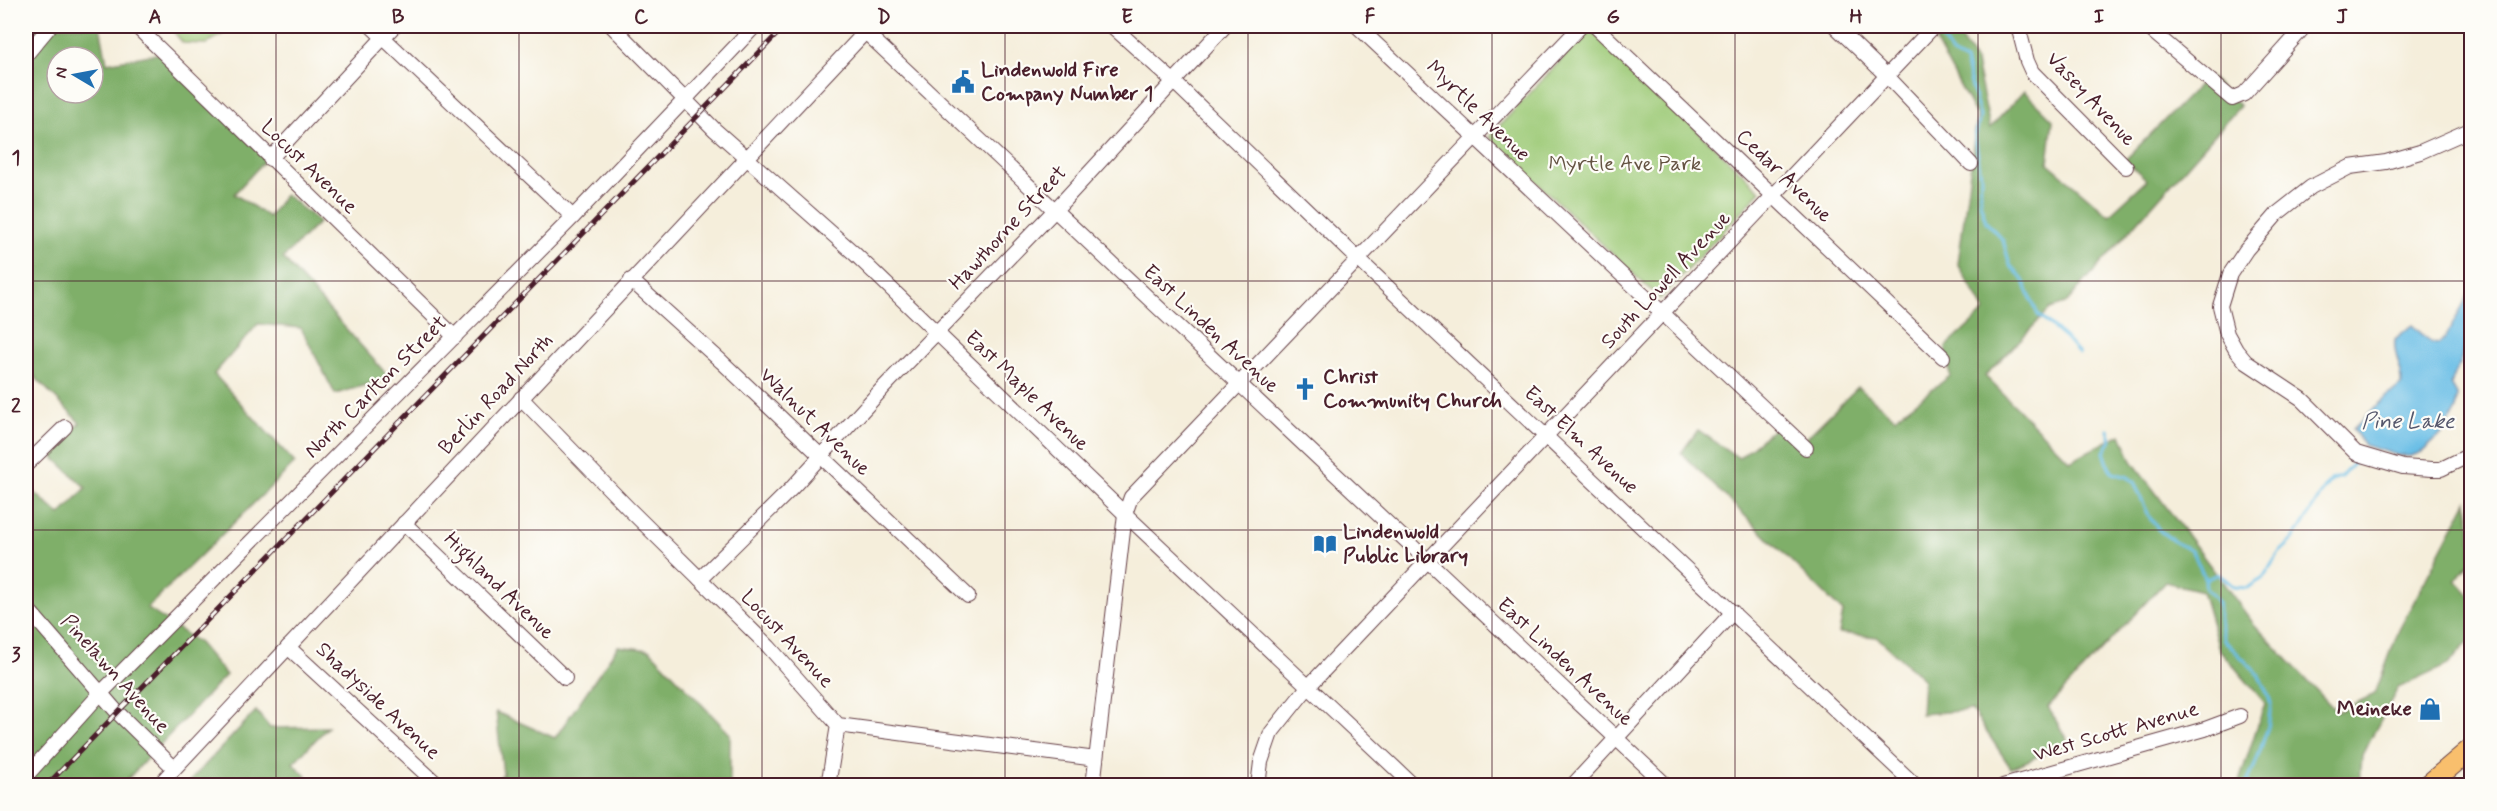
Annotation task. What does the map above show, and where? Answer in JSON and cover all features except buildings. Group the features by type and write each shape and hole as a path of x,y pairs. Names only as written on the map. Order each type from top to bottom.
{"highway":[{"path":"2428,785 2472,748"}],"street":[{"path":"26,55 50,26"},
{"name":"Locust Avenue","path":"136,26 454,337"},
{"path":"371,26 573,217"},
{"path":"270,159 394,26"},
{"name":"East Maple Avenue","path":"612,26 746,158 938,333 1125,514 1414,786"},
{"name":"North Carlton Street","path":"26,776 100,694 573,217 755,26"},
{"name":"East Elm Avenue","path":"1112,26 1173,81 1359,260 1916,786"},
{"name":"Hawthorne Street","path":"700,579 791,489 883,388 1055,210 1225,26"},
{"name":"Myrtle Avenue","path":"1357,26 1806,448"},
{"path":"1093,786 1125,514 1131,497 1581,26"},
{"name":"Cedar Avenue","path":"1595,26 1943,357"},
{"path":"1835,26 1887,76 1971,164"},
{"name":"South Lowell Avenue","path":"1258,786 1261,762 1268,738 1308,687 1934,26"},
{"name":"Vasey Avenue","path":"2018,26 2027,62 2032,72 2126,166"},
{"path":"2146,26 2232,99 2244,94 2305,26"},
{"name":"Berlin Road North","path":"158,786 865,28"},
{"name":"East Linden Avenue","path":"865,28 1239,385 1667,786"},
{"path":"2472,129 2420,152 2386,162 2350,167 2311,187 2278,213 2246,250 2230,274 2220,306 2223,322 2236,350 2261,373 2302,399 2362,456 2403,467 2441,469 2472,454"},
{"name":"Walnut Avenue","path":"631,280 722,362 968,596"},
{"name":"Locust Avenue","path":"521,398 769,647 838,724"},
{"path":"26,465 65,426"},
{"name":"Highland Avenue","path":"404,523 565,678"},
{"name":"Pinelawn Avenue","path":"26,607 100,694 174,768"},
{"path":"1572,786 1733,612"},
{"name":"Shadyside Avenue","path":"288,647 439,786"},
{"name":"West Scott Avenue","path":"2003,786 2205,729 2240,716"},
{"path":"828,786 838,724 1096,759"}],"green space":[{"path":"26,26 100,26 104,45 45,45 45,105 105,105 105,52 107,63 161,53 268,157 234,194 269,217 285,194 319,222 283,258 390,378 335,394 301,328 258,324 214,374 295,463 147,608 199,643 226,675 122,785 26,785 26,485 60,515 86,488 47,451 80,423 26,368"},
{"path":"169,26 236,26 206,44 183,43"},
{"path":"1946,26 1952,26 1976,62 1990,128 2024,91 2053,120 2048,163 2109,215 2147,180 2125,160 2208,76 2240,106 2065,304 2050,309 1985,376 2070,461 2121,434 2132,461 2253,623 2337,712 2375,694 2399,630 2467,501 2471,529 2471,560 2456,580 2471,597 2471,639 2448,665 2398,688 2362,755 2360,785 2238,785 2265,703 2219,649 2202,591 2165,582 2048,707 2069,743 2011,768 1972,710 1921,714 1923,679 1877,637 1839,633 1843,612 1681,453 1698,430 1739,458 1781,423 1804,440 1858,387 1895,418 1950,376 1946,347 1985,311 1958,264 1977,117 1936,42"},
{"name":"Myrtle Ave Park","path":"1590,29 1761,191 1660,299 1489,137"},
{"path":"618,646 650,650 730,734 730,785 492,785 503,774 496,712 555,738"},
{"path":"256,711 270,728 328,727 293,763 315,785 186,785"}],"water":[{"name":"Pine Lake","path":"2471,290 2471,333 2451,384 2457,395 2456,409 2443,433 2422,452 2411,456 2400,456 2364,445 2353,429 2402,384 2395,339 2412,325 2432,343 2439,344 2445,338"}],"waterway":[{"path":"1939,34 1952,54 1965,61 1980,117 1975,137 1981,176 1980,202 1986,222 2003,240 2010,265 2023,280 2038,315 2065,338 2079,354"},
{"path":"2108,430 2111,440 2104,452 2109,467 2113,473 2128,477 2134,482 2150,518 2159,530 2190,550 2195,556 2205,579 2206,588 2218,602 2224,640 2258,674 2269,697 2271,704 2268,727 2245,786"},
{"path":"2206,579 2219,574 2234,587 2247,588 2262,579 2279,553 2293,540 2330,480 2341,477 2359,457"}],"railway":[{"path":"46,786 785,26"}],"place":[{"name":"Lindenwold Fire Company Number 1","path":"963,82"},
{"name":"Christ Community Church","path":"1305,389"},
{"name":"Lindenwold Public Library","path":"1325,544"},
{"name":"Meineke","path":"2430,709"}]}
